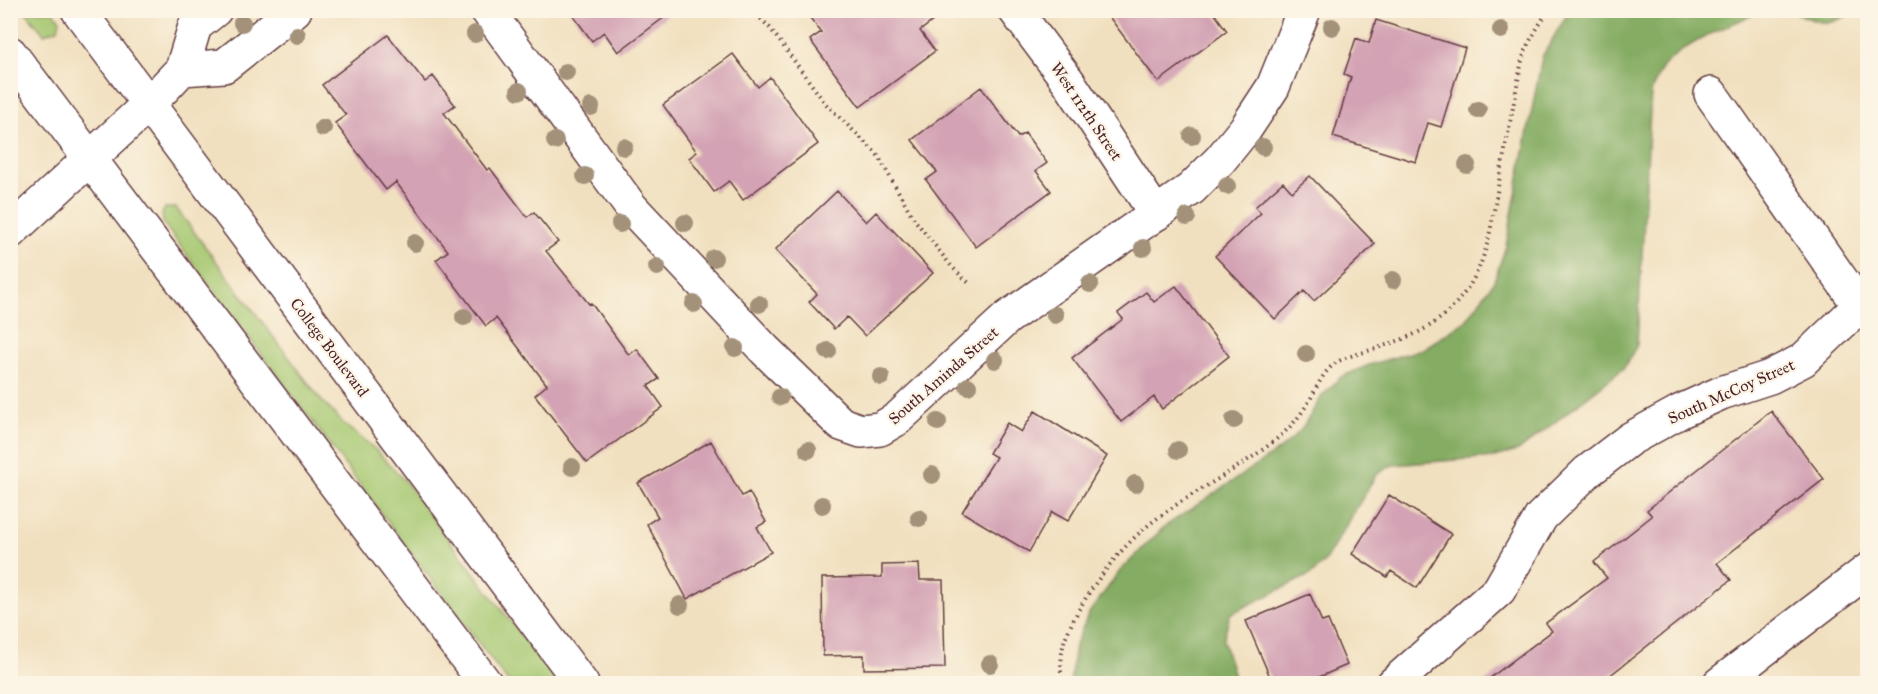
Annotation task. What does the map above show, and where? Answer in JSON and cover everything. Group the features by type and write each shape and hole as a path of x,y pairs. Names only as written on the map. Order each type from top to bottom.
{"street":[{"name":"College Boulevard","path":"78,10 582,684"},
{"path":"10,232 149,104 182,69 195,26 215,10"},
{"path":"182,69 224,66 295,10"},
{"name":"South Aminda Street","path":"487,10 631,207 765,350 841,424 861,431 880,429 897,419 1007,318 1191,189 1220,160 1246,128 1274,87 1304,10"},
{"name":"West 112th Street","path":"1015,10 1068,81 1156,214"},
{"path":"10,53 486,684"},
{"path":"1711,94 1863,302"},
{"name":"South McCoy Street","path":"1393,684 1499,590 1541,517 1587,472 1630,439 1681,411 1721,393 1770,377 1803,360 1863,302"},
{"path":"1719,684 1868,570"}],"path":[{"path":"752,10 770,28 825,103 877,154 914,219 952,267 969,283"},
{"path":"1060,684 1065,639 1098,582 1135,537 1154,521 1229,473 1278,438 1302,412 1322,378 1333,365 1421,332 1451,309 1465,293 1483,260 1522,60 1528,44 1548,10"}],"green space":[{"path":"25,11 53,11 60,20 58,29 44,34"},
{"path":"1569,11 1762,11 1709,35 1683,50 1663,67 1653,87 1637,345 1624,368 1518,451 1494,457 1392,465 1376,475 1325,561 1312,574 1230,614 1223,640 1236,683 1070,683 1075,645 1089,613 1120,571 1164,527 1282,448 1301,430 1322,396 1341,377 1369,365 1423,349 1466,321 1494,281 1506,246 1542,57"},
{"path":"1792,11 1855,11 1837,20 1824,22"},
{"path":"165,208 176,208 321,400 345,425 375,449 405,481 557,683 509,683 163,223 162,214"}],"building":[{"path":"569,10 674,10 618,52 604,32 592,41"},
{"path":"804,10 947,10 920,31 935,51 860,107 810,40 821,32"},
{"path":"1104,10 1212,10 1227,31 1158,82"},
{"path":"1376,20 1465,48 1441,127 1428,123 1416,162 1333,137 1351,77 1344,74 1356,38 1369,43"},
{"path":"388,35 425,82 433,76 455,105 444,113 487,170 490,168 527,217 534,212 558,242 546,251 589,304 591,303 629,355 637,349 659,379 648,386 663,407 587,463 535,395 547,385 496,318 486,326 436,260 448,251 396,182 386,190 335,123 346,115 322,85"},
{"path":"733,54 758,87 770,77 818,144 743,200 729,181 714,192 689,158 697,152 663,105"},
{"path":"981,87 1018,137 1025,133 1047,163 1036,171 1051,191 976,247 926,180 937,172 912,140"},
{"path":"1310,176 1375,244 1314,301 1304,291 1275,319 1215,256 1261,213 1255,207 1283,182 1292,192"},
{"path":"837,191 866,222 876,212 933,273 865,336 847,317 834,329 809,302 817,294 775,250"},
{"path":"1176,286 1229,356 1162,409 1154,397 1121,422 1072,358 1123,319 1118,313 1146,292 1154,302"},
{"path":"1035,411 1107,456 1068,521 1052,512 1029,552 962,512 996,457 989,453 1007,423 1021,432"},
{"path":"1771,411 1824,479 1717,563 1731,580 1599,684 1482,684 1552,631 1546,623 1607,578 1594,562 1652,516 1647,510"},
{"path":"711,441 742,496 749,492 766,522 757,527 771,552 687,599 647,524 658,517 638,483"},
{"path":"1389,495 1451,534 1417,588 1391,571 1387,577 1352,554"},
{"path":"919,564 920,580 943,580 945,668 864,669 864,655 823,656 822,578 882,577 882,565"},
{"path":"1310,594 1322,622 1328,620 1347,665 1303,684 1273,684 1246,621"}]}
